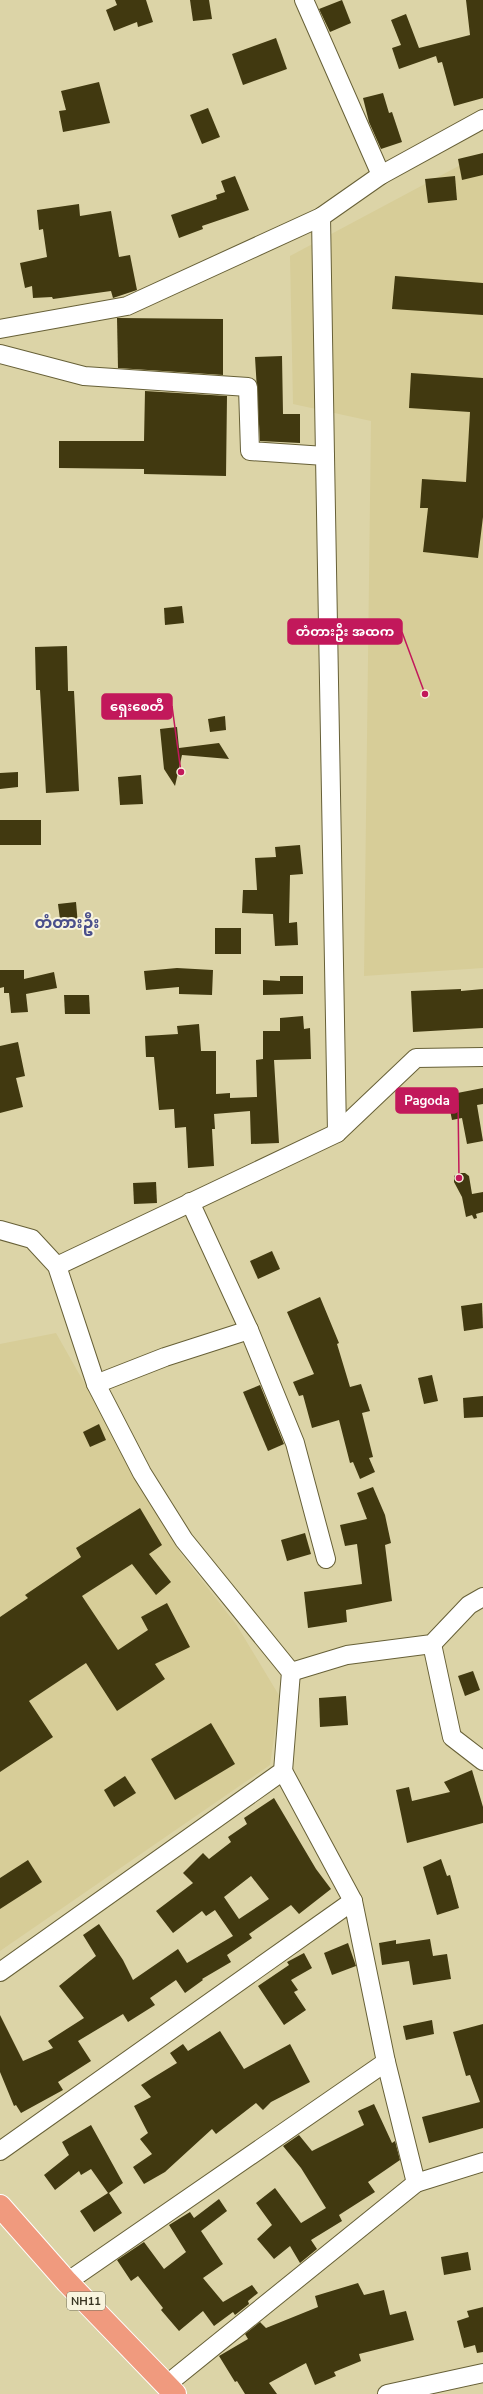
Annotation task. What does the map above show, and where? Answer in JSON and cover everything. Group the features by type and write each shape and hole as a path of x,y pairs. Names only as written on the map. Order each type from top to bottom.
{"highway":[{"name":"NH11","path":"0,2206 67,2282 170,2390"}],"street":[{"path":"304,0 381,175"},
{"path":"0,329 127,306 321,217 381,175 483,119"},
{"path":"321,217 337,1133"},
{"path":"0,354 84,376 248,387 250,451 325,456"},
{"path":"57,1266 337,1133 416,1058 483,1056"},
{"path":"190,1202 249,1330 295,1443 326,1558"},
{"path":"0,1230 32,1239 57,1266 96,1384 142,1473 184,1540 292,1672 283,1771 353,1901 386,2062 416,2184"},
{"path":"96,1384 165,1357 249,1330"},
{"path":"292,1672 347,1655 432,1644 469,1605 483,1597"},
{"path":"432,1644 452,1737 483,1761"},
{"path":"0,1972 283,1771"},
{"path":"0,2152 353,1901"},
{"path":"67,2282 386,2062"},
{"path":"170,2390 416,2184 483,2162"},
{"path":"387,2394 483,2372"}],"shaded area":[{"path":"483,153 483,968 364,976 371,421 293,404 290,256"},
{"path":"56,1333 181,1554 236,1624 280,1697 270,1765 0,1951 0,1344"}],"building":[{"path":"115,0 146,0 153,22 138,27 137,22 114,31 106,10 117,5"},
{"path":"190,0 209,0 212,19 193,21"},
{"path":"342,0 351,23 330,32 319,9"},
{"path":"466,0 483,0 483,98 454,106 442,62 438,63 436,56 399,69 392,48 401,45 391,20 406,14 419,48 470,35"},
{"path":"276,38 287,69 243,85 232,54"},
{"path":"99,82 110,123 63,132 59,111 66,110 61,91"},
{"path":"383,93 389,113 392,112 402,142 381,149 369,122 363,98"},
{"path":"208,108 220,137 202,144 190,115"},
{"path":"483,153 483,175 462,180 458,159"},
{"path":"235,176 249,210 202,226 203,229 179,238 171,215 217,199 216,195 225,192 221,181"},
{"path":"455,176 457,200 428,203 425,179"},
{"path":"79,204 80,216 111,211 119,257 130,255 137,290 113,298 111,291 53,299 52,297 33,298 32,286 25,288 20,263 47,257 43,229 39,230 37,210"},
{"path":"395,276 483,283 483,315 392,309"},
{"path":"117,318 223,319 223,375 118,368"},
{"path":"282,356 283,414 300,414 300,443 260,441 255,357"},
{"path":"411,373 483,378 483,517 478,558 423,552 428,508 420,508 422,479 466,482 470,412 409,408"},
{"path":"145,391 227,396 226,476 144,474 144,469 59,468 59,441 144,441"},
{"path":"182,606 184,623 165,625 164,608"},
{"path":"67,646 68,691 74,691 79,791 46,793 40,690 36,690 35,647"},
{"path":"225,716 226,730 210,732 208,719"},
{"path":"177,727 179,748 219,743 229,759 182,755 175,786 164,769 160,729"},
{"path":"18,772 18,787 0,789 0,773"},
{"path":"141,775 143,804 120,805 118,777"},
{"path":"0,820 41,820 41,845 0,845"},
{"path":"300,845 303,874 290,875 289,923 297,922 298,945 275,946 273,914 242,913 243,890 257,890 255,858 276,857 275,847"},
{"path":"76,902 78,925 61,927 58,904"},
{"path":"215,928 241,928 241,954 215,954"},
{"path":"177,968 213,970 212,995 179,994 179,987 146,990 144,971"},
{"path":"0,970 24,970 24,979 54,972 57,988 26,994 28,1012 11,1013 9,993 4,993 4,987 0,988"},
{"path":"280,976 303,976 303,994 263,995 263,980 280,981"},
{"path":"461,989 461,991 483,989 483,1028 413,1032 411,991"},
{"path":"64,995 89,995 90,1014 65,1014"},
{"path":"303,1016 304,1029 310,1028 311,1059 274,1060 279,1143 251,1144 250,1111 214,1114 215,1129 212,1129 214,1166 188,1168 186,1127 175,1128 174,1109 159,1110 154,1057 146,1057 145,1036 178,1034 177,1026 199,1024 201,1051 216,1051 216,1094 230,1093 230,1098 257,1097 256,1060 263,1059 263,1031 280,1031 280,1018"},
{"path":"18,1042 25,1076 16,1078 23,1107 0,1113 0,1046"},
{"path":"483,1088 483,1104 477,1105 483,1141 467,1144 462,1118 452,1120 447,1095"},
{"path":"459,1173 465,1173 469,1176 472,1194 483,1192 483,1212 476,1214 477,1218 474,1219 472,1215 466,1217 462,1197 454,1182 454,1176"},
{"path":"156,1182 157,1203 134,1204 133,1183"},
{"path":"272,1251 280,1269 258,1279 250,1261"},
{"path":"320,1297 339,1343 337,1344 350,1387 361,1384 370,1411 362,1413 373,1457 369,1458 375,1472 360,1479 353,1462 350,1463 339,1420 312,1428 303,1395 299,1396 293,1382 314,1374 287,1312"},
{"path":"482,1303 483,1328 464,1331 461,1306"},
{"path":"432,1375 438,1401 424,1404 418,1378"},
{"path":"260,1385 284,1444 268,1451 243,1392"},
{"path":"483,1396 483,1417 464,1418 463,1398"},
{"path":"99,1424 106,1440 90,1447 83,1432"},
{"path":"373,1487 385,1515 391,1543 385,1545 392,1601 346,1610 347,1622 308,1628 304,1592 362,1584 357,1544 345,1546 340,1525 367,1519 357,1493"},
{"path":"140,1508 162,1545 149,1554 171,1582 156,1595 132,1564 82,1596 118,1650 148,1630 141,1617 167,1603 190,1647 155,1664 165,1679 117,1711 86,1663 29,1701 53,1737 0,1772 0,1617 28,1598 25,1595 81,1557 76,1548"},
{"path":"305,1533 311,1554 287,1561 281,1540"},
{"path":"473,1671 480,1690 465,1696 458,1676"},
{"path":"346,1696 348,1725 320,1727 319,1698"},
{"path":"211,1723 235,1764 175,1800 151,1759"},
{"path":"472,1770 483,1807 483,1823 407,1843 396,1790 409,1787 412,1801 450,1792 444,1782"},
{"path":"125,1776 136,1793 114,1807 104,1790"},
{"path":"274,1798 316,1869 331,1889 299,1914 291,1905 249,1934 252,1938 227,1955 231,1962 202,1979 203,1980 185,1993 176,1980 150,1998 155,2005 128,2022 123,2014 78,2041 91,2061 58,2082 63,2090 21,2113 16,2105 14,2106 0,2072 0,2015 23,2061 53,2048 48,2041 84,2018 59,1986 96,1956 83,1935 99,1924 123,1960 133,1980 178,1949 187,1963 233,1936 215,1910 206,1916 202,1911 173,1933 156,1911 193,1883 183,1873 203,1853 209,1859 231,1842 228,1837 247,1824 244,1818","holes":["251,1876 269,1899 239,1919 224,1897"]},
{"path":"441,1859 447,1876 450,1875 459,1908 437,1915 423,1867"},
{"path":"28,1860 42,1882 0,1909 0,1878"},
{"path":"430,1939 433,1956 447,1954 451,1979 413,1985 409,1961 382,1965 379,1943 396,1940 396,1944"},
{"path":"348,1943 356,1966 332,1975 324,1953"},
{"path":"304,1953 312,1968 291,1980 298,1990 294,1992 306,2010 284,2025 258,1986 289,1965 287,1962"},
{"path":"432,2020 434,2034 406,2040 403,2026"},
{"path":"483,2024 483,2128 429,2143 422,2117 480,2102 470,2075 466,2076 453,2032"},
{"path":"220,2031 244,2069 290,2044 310,2082 271,2102 263,2110 256,2103 216,2134 212,2129 165,2172 144,2184 133,2167 152,2154 140,2139 148,2133 134,2106 151,2097 141,2085 177,2063 170,2053 183,2044 188,2051"},
{"path":"374,2104 392,2143 395,2141 400,2160 368,2182 375,2192 339,2215 342,2221 311,2240 317,2249 300,2263 290,2246 274,2259 257,2239 272,2225 256,2203 275,2188 301,2223 326,2208 301,2168 283,2146 299,2135 312,2151 364,2125 358,2111"},
{"path":"91,2125 123,2183 109,2193 122,2213 94,2232 80,2211 108,2193 91,2169 81,2175 79,2171 55,2190 44,2175 69,2155 62,2142"},
{"path":"219,2199 227,2211 201,2231 223,2264 203,2278 223,2302 252,2285 258,2293 248,2301 249,2304 235,2315 233,2312 214,2326 203,2311 179,2331 161,2310 163,2308 138,2276 131,2281 117,2260 144,2242 164,2269 186,2252 169,2225 190,2212 194,2218"},
{"path":"468,2252 471,2270 444,2275 441,2257"},
{"path":"358,2283 364,2295 384,2290 390,2315 406,2311 414,2340 359,2354 361,2361 334,2372 336,2376 315,2385 306,2363 269,2383 277,2394 245,2394 237,2381 235,2382 219,2356 248,2339 245,2334 260,2322 266,2328 318,2307 315,2296"},
{"path":"483,2307 483,2352 477,2353 475,2345 464,2348 457,2321 469,2317 467,2311"}],"place":[{"name":"တံတားဦး အထက","path":"425,694"},
{"name":"ရှေးစေတီ","path":"181,772"},
{"name":"Pagoda","path":"459,1178"}],"district":[{"name":"တံတားဦး","path":"67,923"}]}
